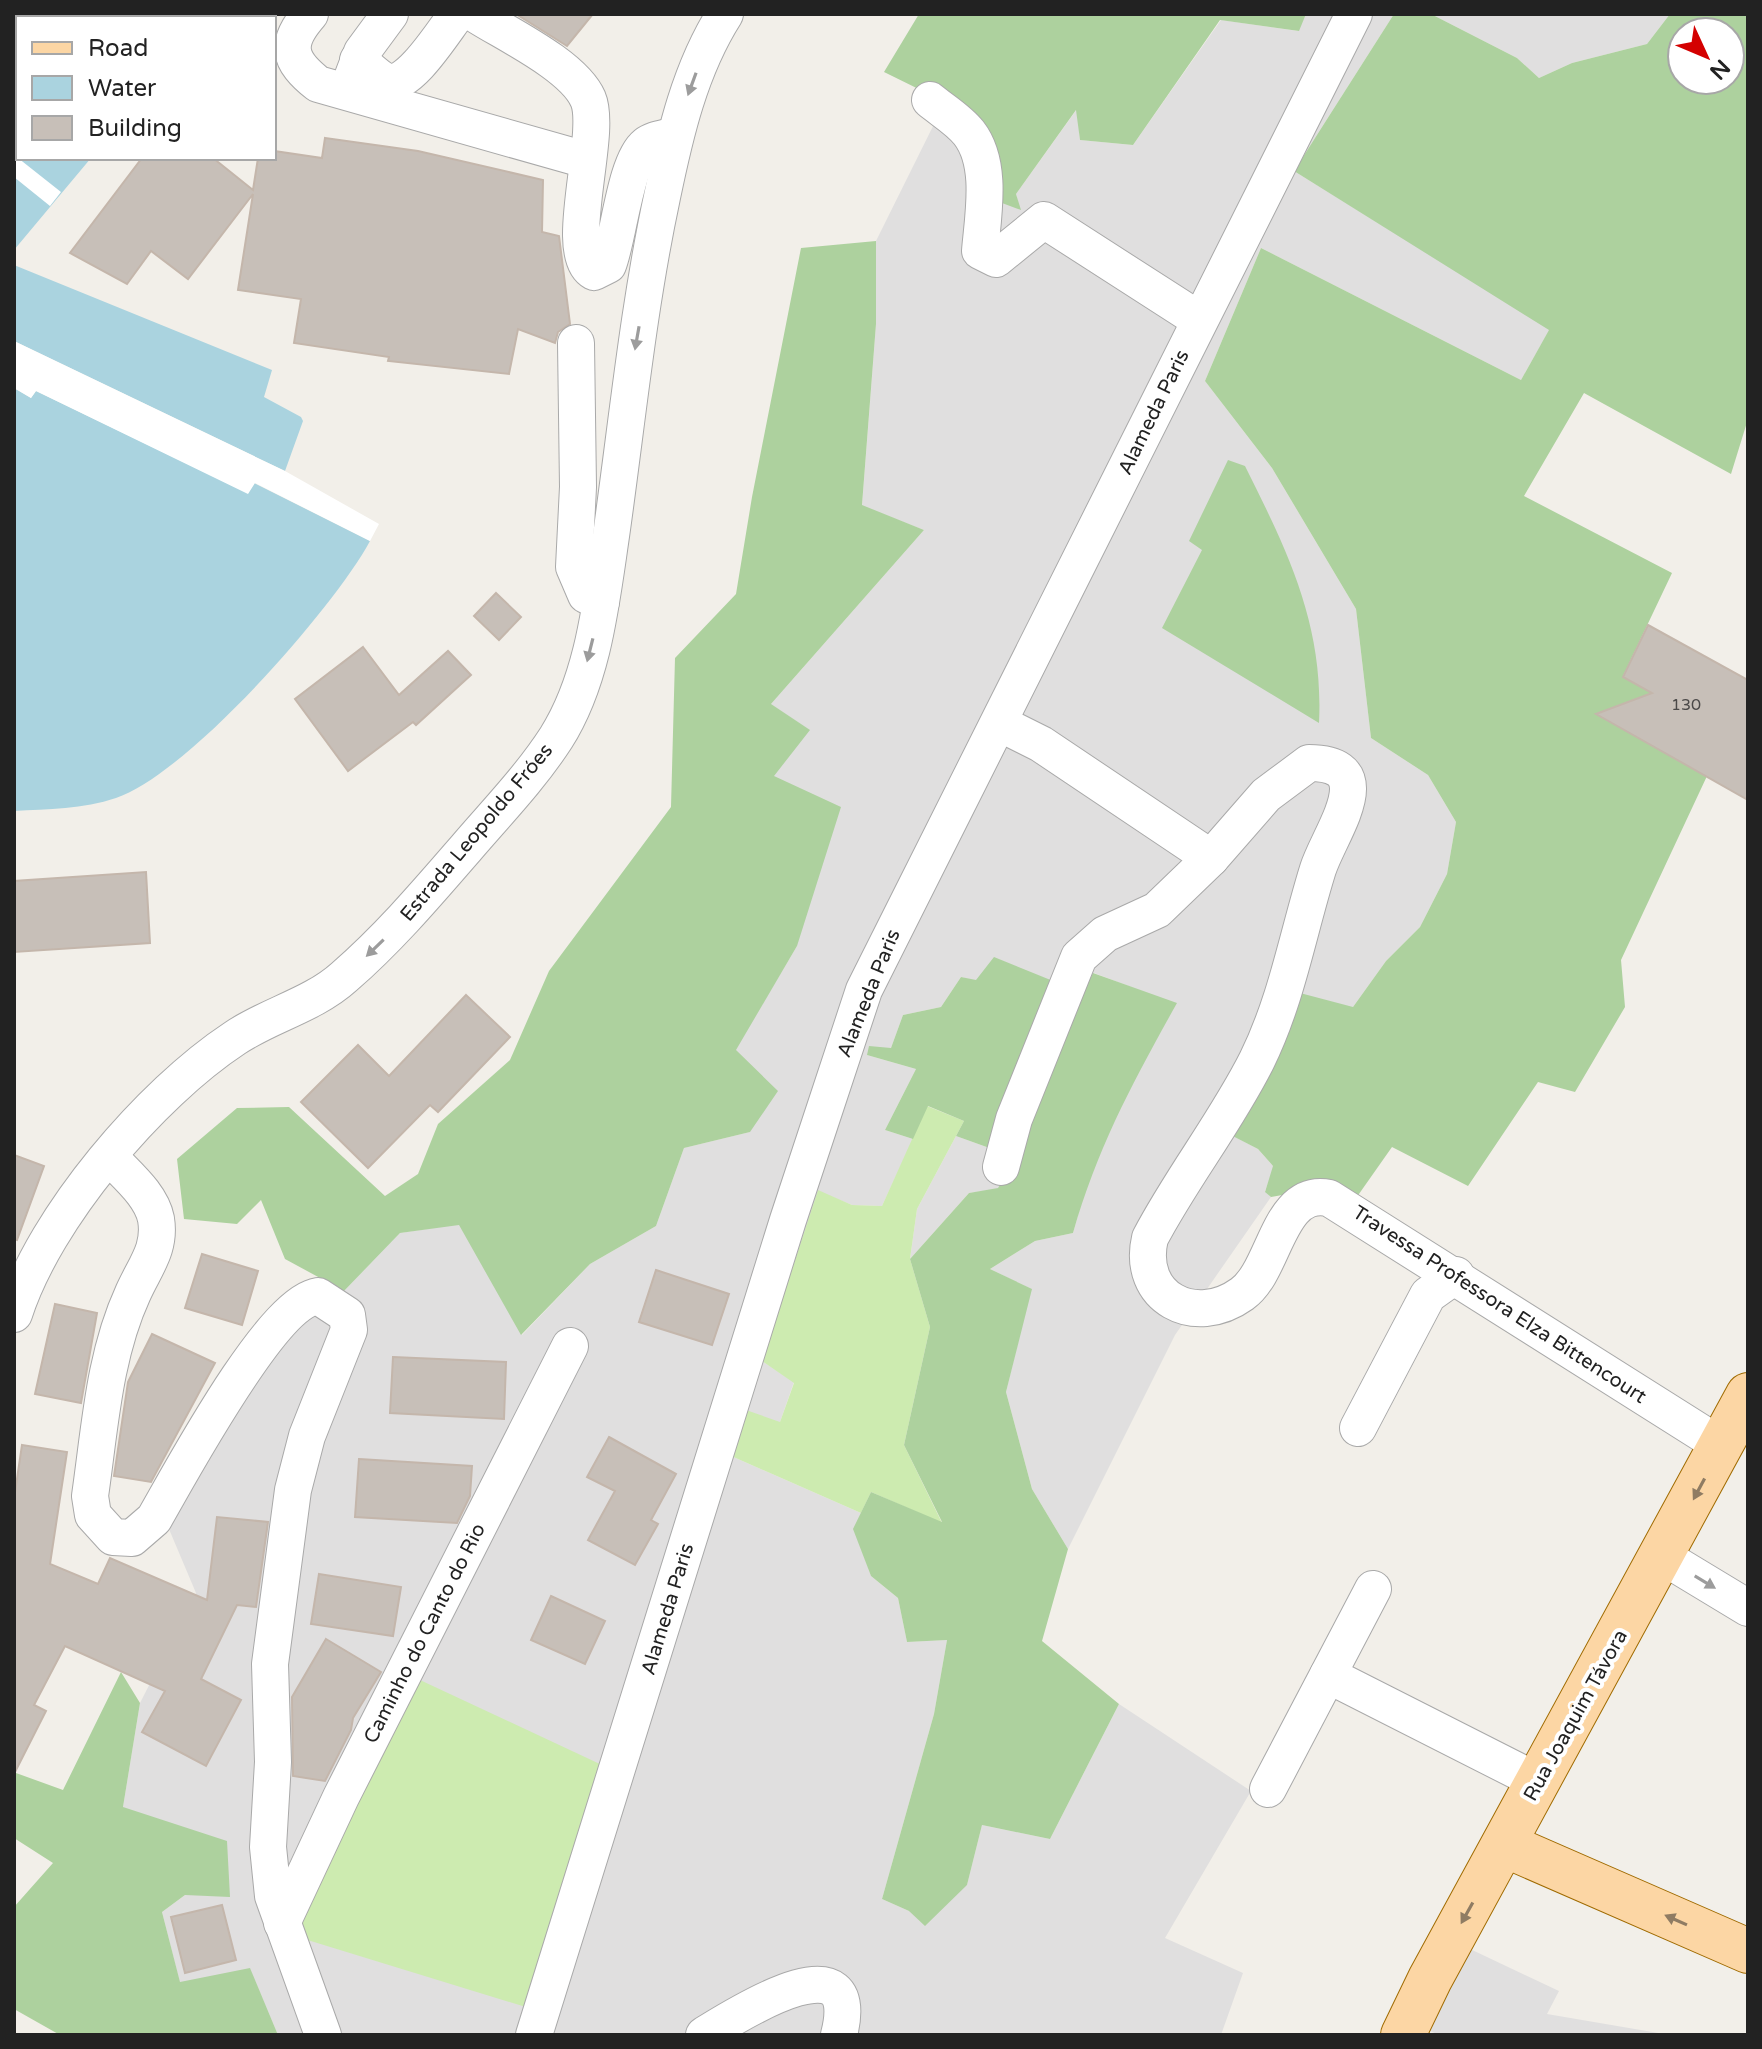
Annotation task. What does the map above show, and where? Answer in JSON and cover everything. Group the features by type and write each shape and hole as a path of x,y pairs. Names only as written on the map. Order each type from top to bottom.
{"main road":[{"name":"Rua Joaquim Távora","path":"1403,2035 1748,1395"},
{"path":"1505,1845 1748,1951"}],"street":[{"path":"310,14 298,28 291,50 298,68 318,84 352,76 397,83 413,72 457,14"},
{"path":"352,76 390,14"},
{"path":"475,14 565,72 587,98 593,118 586,160 582,261 594,272 608,265 615,248 634,164 642,148 648,143 675,135"},
{"name":"Estrada Leopoldo Fróes","path":"14,1314 41,1248 109,1156 162,1099 235,1037 342,979 408,914 523,783 556,738 589,657 601,602 632,364 675,135 709,39 725,14"},
{"name":"Alameda Paris","path":"534,2035 788,1220 864,990 1198,319 1354,14"},
{"path":"352,76 586,160"},
{"path":"930,100 969,133 982,168 984,206 980,251 996,259 1044,220 1198,319"},
{"path":"576,343 578,487 574,567 586,595 601,602"},
{"path":"999,723 1041,744 1211,858"},
{"name":"Travessa Professora Elza Bittencourt","path":"1001,1167 1019,1105 1079,957 1105,934 1157,910 1211,858 1266,795 1309,763 1323,763 1345,774 1350,782 1345,806 1319,867 1275,1018 1256,1062 1150,1238 1146,1256 1149,1277 1171,1301 1191,1307 1229,1301 1256,1280 1293,1208 1316,1195 1348,1207 1722,1446"},
{"path":"109,1156 149,1201 157,1231 156,1251 134,1289 111,1354 92,1481 93,1515 113,1537 132,1538 154,1519 244,1370 283,1316 308,1298 318,1296 347,1315 349,1330 307,1436 293,1490 270,1664 273,1762 268,1847 273,1896 323,2035"},
{"path":"1358,1428 1428,1295 1456,1275"},
{"name":"Caminho do Canto do Rio","path":"282,1923 341,1797 570,1346"},
{"path":"1662,1556 1748,1608"},
{"path":"1268,1789 1373,1589"},
{"path":"1328,1675 1539,1782"},
{"path":"704,2035 772,1994 803,1985 826,1986 835,1992 843,2005 839,2035"}],"shaded area":[{"path":"1306,14 1394,14 1294,171 1550,329 1521,380 1261,248 1205,381 1272,468 1356,609 1371,738 1428,775 1456,822 1447,874 1420,927 1386,961 1353,1007 1222,1130 1258,1149 1274,1167 1265,1191 1271,1197 1175,1335 1068,1549 1032,1489 1006,1392 1031,1289 990,1269 1035,1241 1073,1233 1091,1169 1128,1090 1176,1004 1094,973 1014,1163 998,1189 969,1193 910,1259 917,1209 956,1136 995,1150 976,981 961,977 941,1007 903,1015 891,1048 867,1055 916,1069 885,1130 913,1139 882,1206 852,1205 818,1191 762,1361 794,1382 780,1422 729,1455 861,1513 854,1529 871,1576 898,1598 907,1642 947,1640 934,1714 882,1899 909,1911 967,1885 982,1825 1050,1839 1119,1704 1251,1791 1165,1938 1243,1973 1221,2035 278,2035 250,1969 180,1983 162,1912 185,1895 123,1807 140,1703 196,1593 166,1522 317,1279 344,1291 400,1233 459,1224 522,1335 590,1264 656,1226 684,1148 750,1132 735,1050 797,946 774,776 771,704 924,530 862,506 876,324 876,241 945,102 1020,210 1016,194 1077,109 1080,140 1133,145 1221,20 1298,31"},
{"path":"1431,14 1670,14 1647,44 1572,63 1539,78 1517,58"},
{"path":"1468,1948 1559,1991 1547,2014 1670,2035 1439,2035 1428,2030"}],"green space":[{"path":"919,14 1306,14 1299,31 1220,20 1133,145 1080,140 1076,110 1016,194 1021,210 994,200 945,102 884,72"},
{"path":"1394,14 1431,14 1517,58 1539,78 1572,63 1647,44 1666,19 1666,96 1746,96 1746,16 1668,16 1748,14 1748,419 1731,474 1584,393 1524,496 1672,573 1623,676 1652,693 1707,776 1621,960 1625,1007 1575,1092 1538,1082 1468,1186 1392,1147 1347,1211 1305,1191 1271,1197 1265,1192 1273,1166 1258,1149 1221,1130 1300,993 1353,1007 1386,961 1420,927 1447,874 1456,822 1428,775 1371,738 1356,609 1272,468 1205,381 1261,248 1521,380 1549,330 1294,171"},
{"path":"876,241 876,324 862,505 924,530 771,704 810,730 774,776 841,807 797,946 736,1050 778,1091 750,1132 684,1148 656,1226 590,1264 521,1335 459,1225 400,1233 344,1291 285,1259 261,1200 237,1224 184,1219 177,1159 237,1108 289,1107 385,1196 418,1174 438,1124 510,1060 549,971 671,807 675,658 736,594 801,248"},
{"path":"1228,460 1245,466 1289,559 1300,590 1316,654 1319,723 1162,628 1202,550 1189,541"},
{"path":"994,957 1058,983 995,1150 956,1136 964,1121 928,1106 913,1139 885,1130 916,1069 867,1055 869,1046 891,1048 903,1015 941,1007 961,977 976,980"},
{"path":"1093,973 1177,1003 1105,1143 1073,1233 1035,1241 990,1269 1032,1289 1006,1392 1032,1489 1068,1549 1042,1641 1119,1704 1050,1839 982,1825 967,1885 925,1926 909,1911 882,1899 934,1714 947,1640 907,1642 898,1598 871,1576 853,1529 871,1492 942,1522 904,1445 930,1327 910,1259 969,1193 998,1188 1014,1163 1027,1104"},
{"path":"927,1106 964,1121 917,1209 910,1259 930,1327 904,1445 942,1523 871,1492 861,1513 729,1455 746,1410 780,1422 794,1383 762,1361 818,1190 852,1205 882,1206"},
{"path":"121,1672 140,1703 123,1807 227,1841 230,1897 185,1895 162,1912 180,1982 250,1968 278,2035 60,2035 14,2009 14,1907 53,1863 14,1838 14,1779 16,1773 63,1790"},
{"path":"420,1680 602,1765 529,2008 301,1938 296,1915"}],"water":[{"path":"14,14 219,14 16,16 16,160 89,160 14,250"},
{"path":"14,265 272,370 264,397 303,421 285,471 14,341"},
{"path":"14,388 31,398 36,391 248,493 254,483 370,541 352,570 293,645 219,724 146,783 116,798 65,808 14,811"}],"pier":[{"path":"16,152 16,160 21,160 61,192 50,206 14,177"},
{"path":"14,341 285,471 379,524 370,541 255,483 248,494 36,391 31,398 14,388"}],"building":[{"path":"516,14 593,14 567,46"},
{"path":"325,138 418,151 543,180 542,232 559,236 570,324 558,332 555,343 518,329 509,374 388,361 389,357 294,343 301,299 238,290 253,194 188,279 151,251 127,284 70,253 140,160 216,160 253,190 258,160 276,160 276,151 322,158"},
{"path":"496,593 521,617 499,640 474,616"},
{"path":"1648,625 1748,680 1748,800 1596,714 1652,693 1623,677"},
{"path":"363,647 399,695 448,651 471,675 416,725 413,722 348,771 295,699"},
{"path":"146,872 150,943 14,952 14,881"},
{"path":"466,995 510,1037 438,1112 430,1105 368,1168 301,1102 358,1045 389,1076"},
{"path":"14,1155 44,1166 17,1240 14,1239"},
{"path":"202,1254 258,1271 242,1325 185,1308"},
{"path":"656,1270 729,1294 712,1345 639,1322"},
{"path":"55,1304 97,1313 81,1403 35,1394"},
{"path":"152,1334 215,1363 151,1482 114,1476 128,1382"},
{"path":"393,1357 506,1362 504,1419 390,1413"},
{"path":"609,1437 676,1474 651,1520 658,1524 635,1565 588,1540 615,1491 587,1477"},
{"path":"22,1445 67,1452 50,1564 98,1584 110,1558 207,1600 217,1517 268,1522 256,1607 237,1605 201,1679 241,1700 206,1766 142,1732 165,1691 65,1646 34,1705 46,1711 14,1774 14,1499"},
{"path":"359,1459 472,1466 470,1496 457,1523 355,1517"},
{"path":"319,1574 401,1587 393,1636 311,1624"},
{"path":"551,1596 605,1621 585,1664 531,1640"},
{"path":"326,1639 381,1672 353,1718 351,1730 325,1781 293,1776 292,1697"},
{"path":"222,1905 236,1960 185,1973 171,1917"}]}
